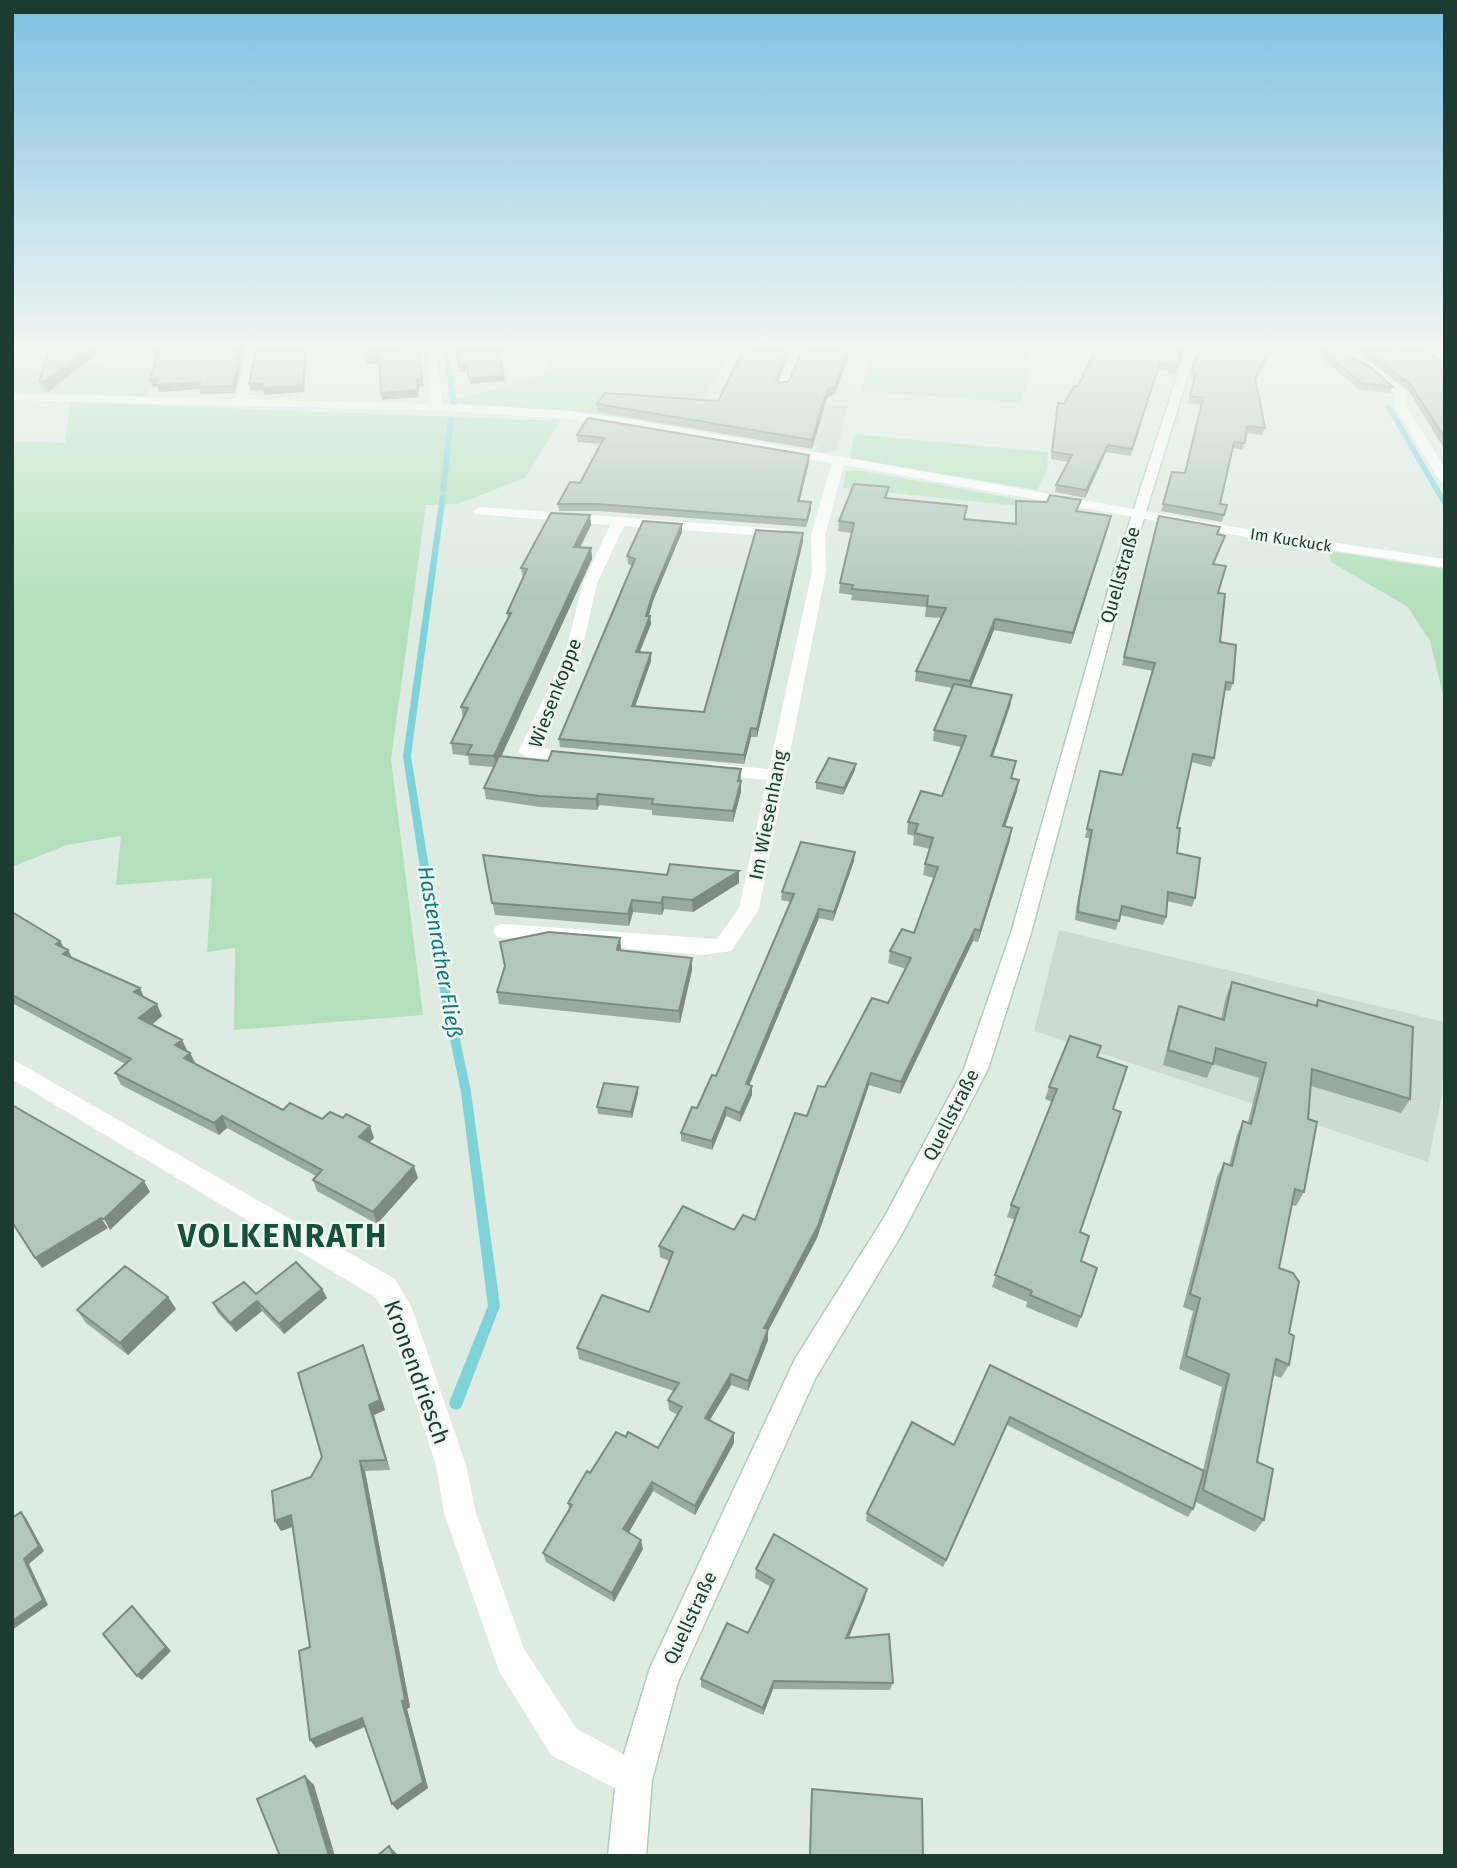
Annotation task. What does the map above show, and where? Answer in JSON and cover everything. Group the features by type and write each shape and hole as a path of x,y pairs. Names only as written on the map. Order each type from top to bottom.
{"street":[{"name":"Im Kuckuck","path":"679,433 1137,514 1445,564"},
{"name":"Quellstraße","path":"627,1856 634,1780 662,1680 805,1369 894,1224 976,1069 1021,933 1137,514 1163,433"},
{"path":"1417,433 1445,480"},
{"name":"Im Wiesenhang","path":"503,931 703,948 723,947 750,909 819,572 805,534 839,460"},
{"path":"480,511 805,534"},
{"name":"Wiesenkoppe","path":"596,759 527,752 573,654 590,583 620,521"},
{"path":"693,768 776,775"},
{"name":"Kronendriesch","path":"12,1068 385,1288 398,1308 425,1386 451,1465 460,1513 511,1659 564,1742 634,1780"}],"shaded area":[{"path":"712,433 743,433 740,438"},
{"path":"744,433 842,433 838,450 823,453 814,451 819,446"},
{"path":"1059,930 1445,1022 1442,1096 1428,1162 1034,1031"}],"green space":[{"path":"66,433 553,433 525,478 458,504 426,505 391,759 423,1015 234,1030 235,948 207,952 212,878 116,885 121,836 67,845 12,867 12,441 65,443"},
{"path":"854,434 1049,452 1046,472 1037,490 850,458"},
{"path":"856,470 1051,505 1049,509 843,488 846,471"},
{"path":"1329,551 1445,569 1445,703 1430,641 1408,607 1331,562"}],"building":[{"path":"679,433 809,455 798,501 811,502 807,520 597,504 558,504 570,482 580,483 604,438 577,435"},
{"path":"771,433 814,433 812,440"},
{"path":"1054,433 1137,433 1132,449 1108,445 1086,490 1056,485 1072,455 1052,452"},
{"path":"1195,433 1246,433 1245,443 1234,442 1220,504 1227,505 1224,515 1163,504 1172,472 1185,473"},
{"path":"854,484 889,487 885,498 967,506 964,519 1016,524 1016,501 1047,502 1050,495 1081,500 1076,511 1111,516 1073,633 995,619 970,681 916,671 946,608 927,606 928,596 852,589 853,585 840,583 854,523 839,521"},
{"path":"551,513 590,515 574,547 591,548 494,756 467,754 472,745 451,743 468,708 461,707 511,613 507,613 527,569 521,568"},
{"path":"1159,516 1220,527 1217,534 1225,536 1213,564 1226,566 1218,593 1225,594 1220,642 1236,645 1233,683 1226,682 1214,758 1193,754 1177,828 1180,828 1177,853 1200,858 1195,898 1168,892 1166,917 1122,906 1119,921 1078,912 1079,900 1092,830 1087,829 1100,771 1122,775 1155,663 1124,657"},
{"path":"643,521 682,524 653,593 646,616 650,616 636,652 651,653 632,706 704,712 756,530 803,533 757,729 751,728 744,755 559,739 635,559 627,556"},
{"path":"954,684 1012,695 991,756 1016,761 1011,778 1019,780 1003,826 1012,828 980,931 975,929 901,1082 871,1073 818,1226 764,1328 768,1329 748,1381 731,1374 705,1418 734,1433 695,1506 652,1482 623,1529 641,1540 612,1593 543,1553 572,1505 568,1503 587,1471 590,1473 616,1432 626,1437 628,1432 658,1448 682,1407 668,1400 679,1383 577,1348 602,1295 649,1312 673,1252 659,1246 683,1206 734,1230 743,1215 755,1220 795,1113 807,1116 818,1086 825,1087 872,998 888,1003 911,958 890,951 902,929 914,933 938,867 925,864 933,838 915,833 918,824 908,822 921,791 942,796 966,736 934,730"},
{"path":"552,751 741,769 738,781 741,781 733,811 652,804 653,799 598,794 596,799 539,796 484,788 499,756 548,761"},
{"path":"829,758 856,764 844,788 816,782"},
{"path":"801,842 855,852 834,912 819,909 746,1084 752,1086 740,1113 726,1107 712,1141 681,1133 692,1107 697,1108 712,1075 716,1076 794,894 782,892"},
{"path":"483,855 667,875 670,864 739,871 692,900 663,897 661,903 632,900 628,914 492,903"},
{"path":"12,912 60,941 56,944 68,950 63,954 140,988 134,992 157,1004 139,1018 182,1040 175,1045 190,1053 184,1058 283,1110 290,1103 322,1119 330,1112 343,1118 346,1114 370,1126 359,1137 414,1166 373,1212 313,1180 322,1170 222,1116 214,1123 115,1073 131,1059 12,995"},
{"path":"549,932 620,938 617,950 692,958 679,1011 497,992 505,966 500,942"},
{"path":"1232,982 1317,1006 1318,1000 1413,1027 1410,1099 1312,1069 1308,1119 1317,1122 1304,1192 1295,1189 1279,1268 1293,1273 1299,1282 1289,1333 1294,1336 1289,1365 1276,1359 1257,1462 1273,1469 1264,1520 1203,1490 1229,1374 1186,1356 1200,1298 1190,1294 1224,1163 1232,1166 1243,1121 1251,1124 1266,1063 1216,1048 1213,1064 1168,1050 1179,1006 1224,1020"},
{"path":"1070,1036 1101,1046 1097,1057 1127,1067 1113,1109 1121,1112 1080,1232 1089,1236 1081,1261 1097,1268 1081,1317 1030,1295 1032,1291 995,1275 1019,1208 1011,1205 1057,1089 1049,1087"},
{"path":"604,1083 638,1087 631,1112 597,1107"},
{"path":"12,1105 144,1181 104,1219 101,1218 35,1258 12,1222"},
{"path":"296,1262 322,1289 279,1324 257,1301 230,1323 213,1303 244,1282 256,1294"},
{"path":"125,1266 168,1297 120,1343 77,1310"},
{"path":"363,1345 380,1400 369,1405 386,1460 360,1461 405,1700 402,1701 423,1782 392,1804 362,1718 310,1740 299,1651 310,1647 291,1515 275,1521 272,1491 311,1477 322,1457 298,1373"},
{"path":"990,1365 1204,1471 1193,1509 1010,1417 946,1560 867,1513 912,1422 954,1445"},
{"path":"21,1512 39,1546 24,1559 43,1600 12,1621 12,1518"},
{"path":"774,1534 867,1589 846,1638 889,1634 893,1683 774,1681 763,1708 701,1679 727,1623 748,1633 774,1580 756,1569"},
{"path":"132,1606 166,1647 137,1676 103,1634"},
{"path":"305,1776 329,1856 280,1856 257,1799"},
{"path":"812,1789 922,1799 923,1856 810,1856"},
{"path":"389,1846 394,1856 377,1856"}],"waterway":[{"name":"Hastenrather Fließ","path":"443,491 449,433"},
{"path":"1404,433 1445,504"},
{"name":"Hastenrather Fließ","path":"443,495 407,756 440,967 466,1092 494,1306 456,1403"}],"district":[{"name":"VOLKENRATH","path":"283,1236"}]}
